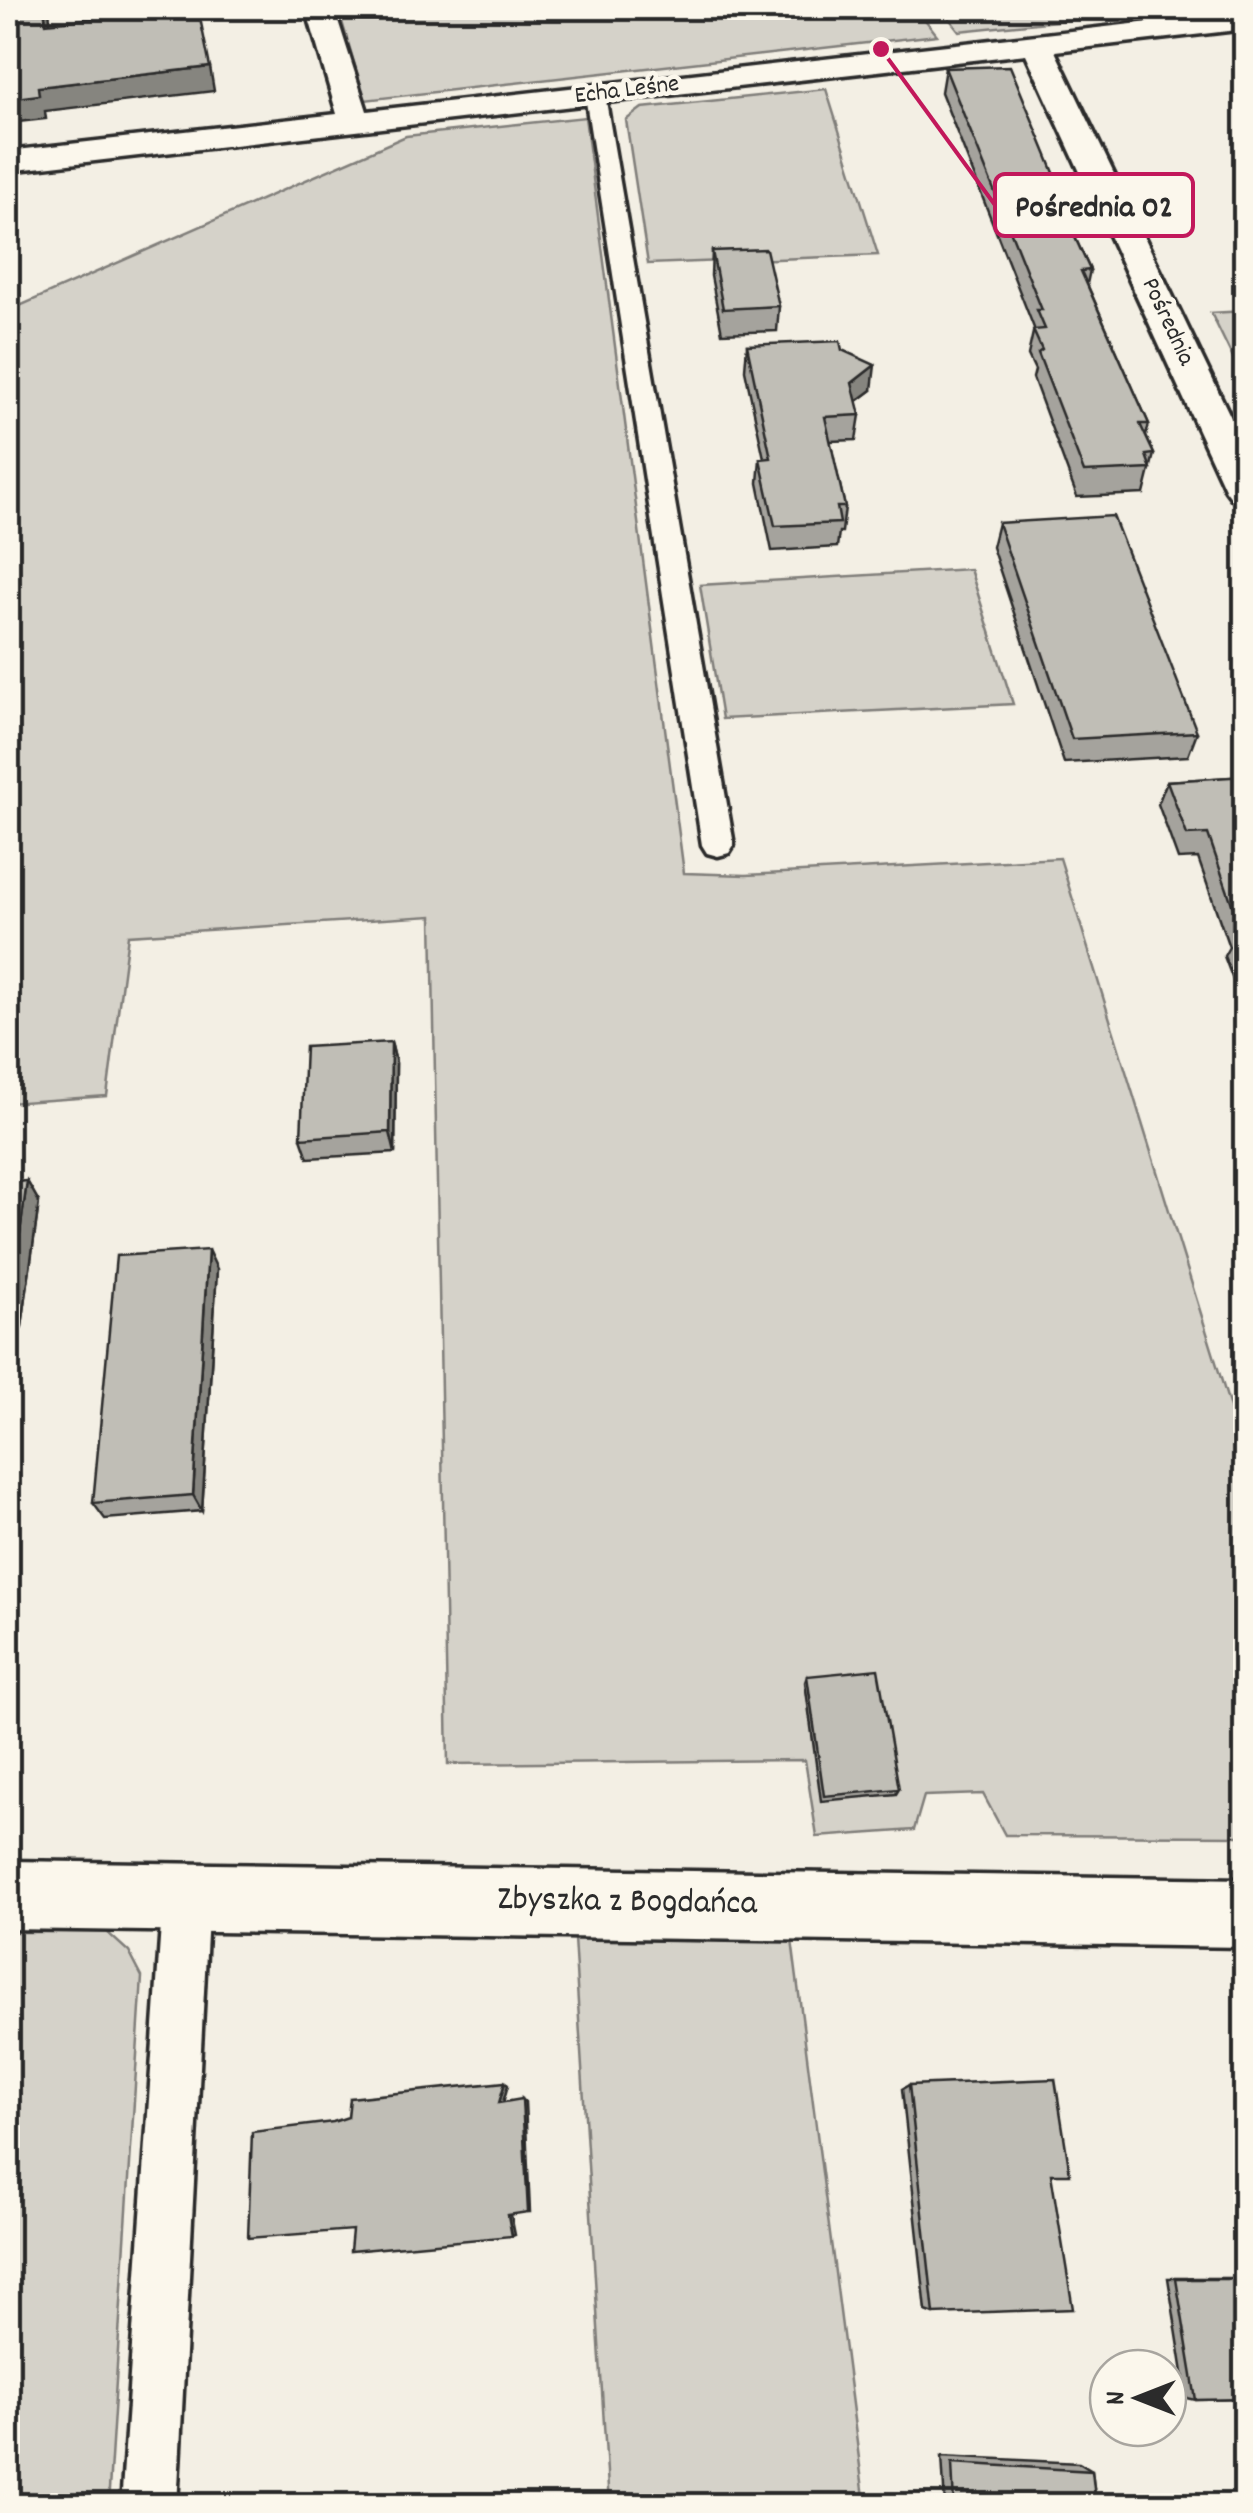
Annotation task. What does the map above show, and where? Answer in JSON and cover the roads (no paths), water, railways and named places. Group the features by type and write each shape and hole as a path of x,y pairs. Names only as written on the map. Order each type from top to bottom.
{"street":[{"path":"320,8 355,122"},
{"name":"Echa Leśne","path":"8,161 1246,20"},
{"name":"Pośrednia","path":"1037,45 1246,490"},
{"name":"Zbyszka z Bogdańca","path":"8,1896 1246,1913"}],"lane":[{"path":"595,95 718,845"},
{"path":"149,2506 186,1896"}],"place":[{"name":"Pośrednia 02","path":"881,49"}]}
